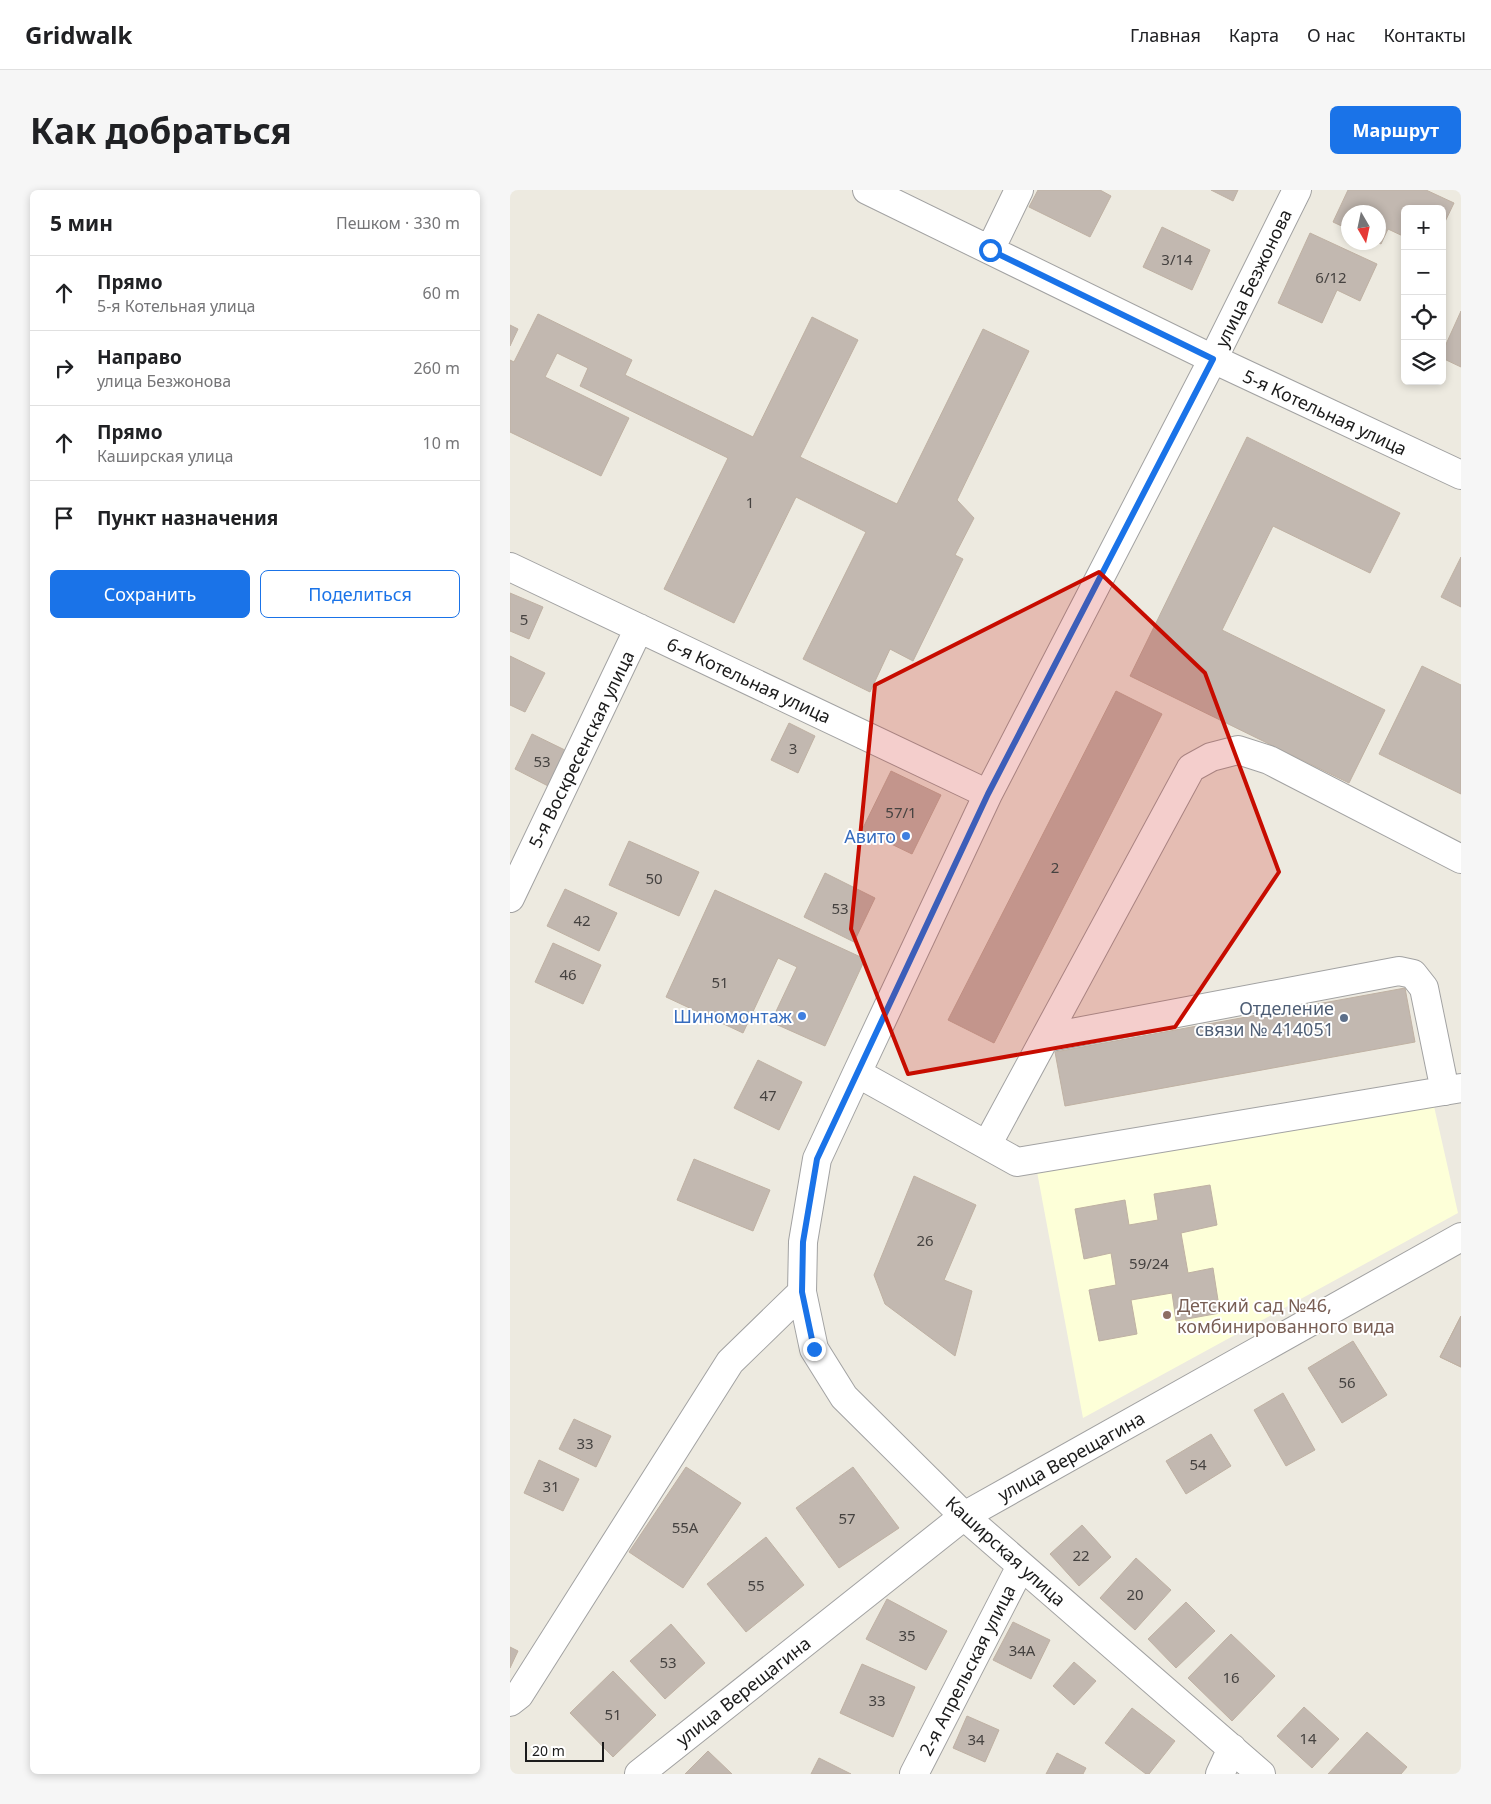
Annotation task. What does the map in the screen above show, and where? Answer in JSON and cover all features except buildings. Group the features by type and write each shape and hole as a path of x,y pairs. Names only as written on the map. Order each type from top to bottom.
{"street":[{"name":"5-я Котельная улица","path":"867,190 1213,359 1460,471"},
{"path":"990,250 1019,190"},
{"name":"улица Безжонова","path":"802,1292 803,1242 817,1159 988,794 1213,359 1297,190"},
{"name":"6-я Котельная улица","path":"510,567 988,794"},
{"name":"5-я Воскресенская улица","path":"510,898 639,628"},
{"path":"987,1145 1191,768 1211,757 1238,750 1269,760 1461,859"},
{"path":"857,1073 1017,1162 1453,1090 1424,988 1413,974 1399,971 1045,1038"},
{"name":"улица Верещагина","path":"639,1774 964,1516 1461,1237"},
{"path":"510,1702 519,1695 730,1362 802,1292"},
{"name":"Каширская улица","path":"802,1292 814,1349 844,1398 964,1516 1261,1774"},
{"name":"2-я Апрельская улица","path":"914,1774 1021,1566"},
{"path":"1220,1774 1232,1748"}],"highlighted area":[{"path":"1099,572 1205,673 1279,872 1175,1027 908,1074 851,929 875,685"}],"shaded area":[{"name":"Детский сад №46, комбинированного вида","path":"1429,1084 1458,1213 1083,1418 1035,1161"}],"place":[{"name":"Авито","path":"906,836"},
{"name":"Шиномонтаж","path":"802,1016"},
{"name":"Отделение связи № 414051","path":"1344,1018"},
{"name":"Детский сад №46, комбинированного вида","path":"1167,1315"}],"route":[{"path":"814,1349 802,1292 803,1242 817,1159 988,794 1213,359 990,250"}]}
